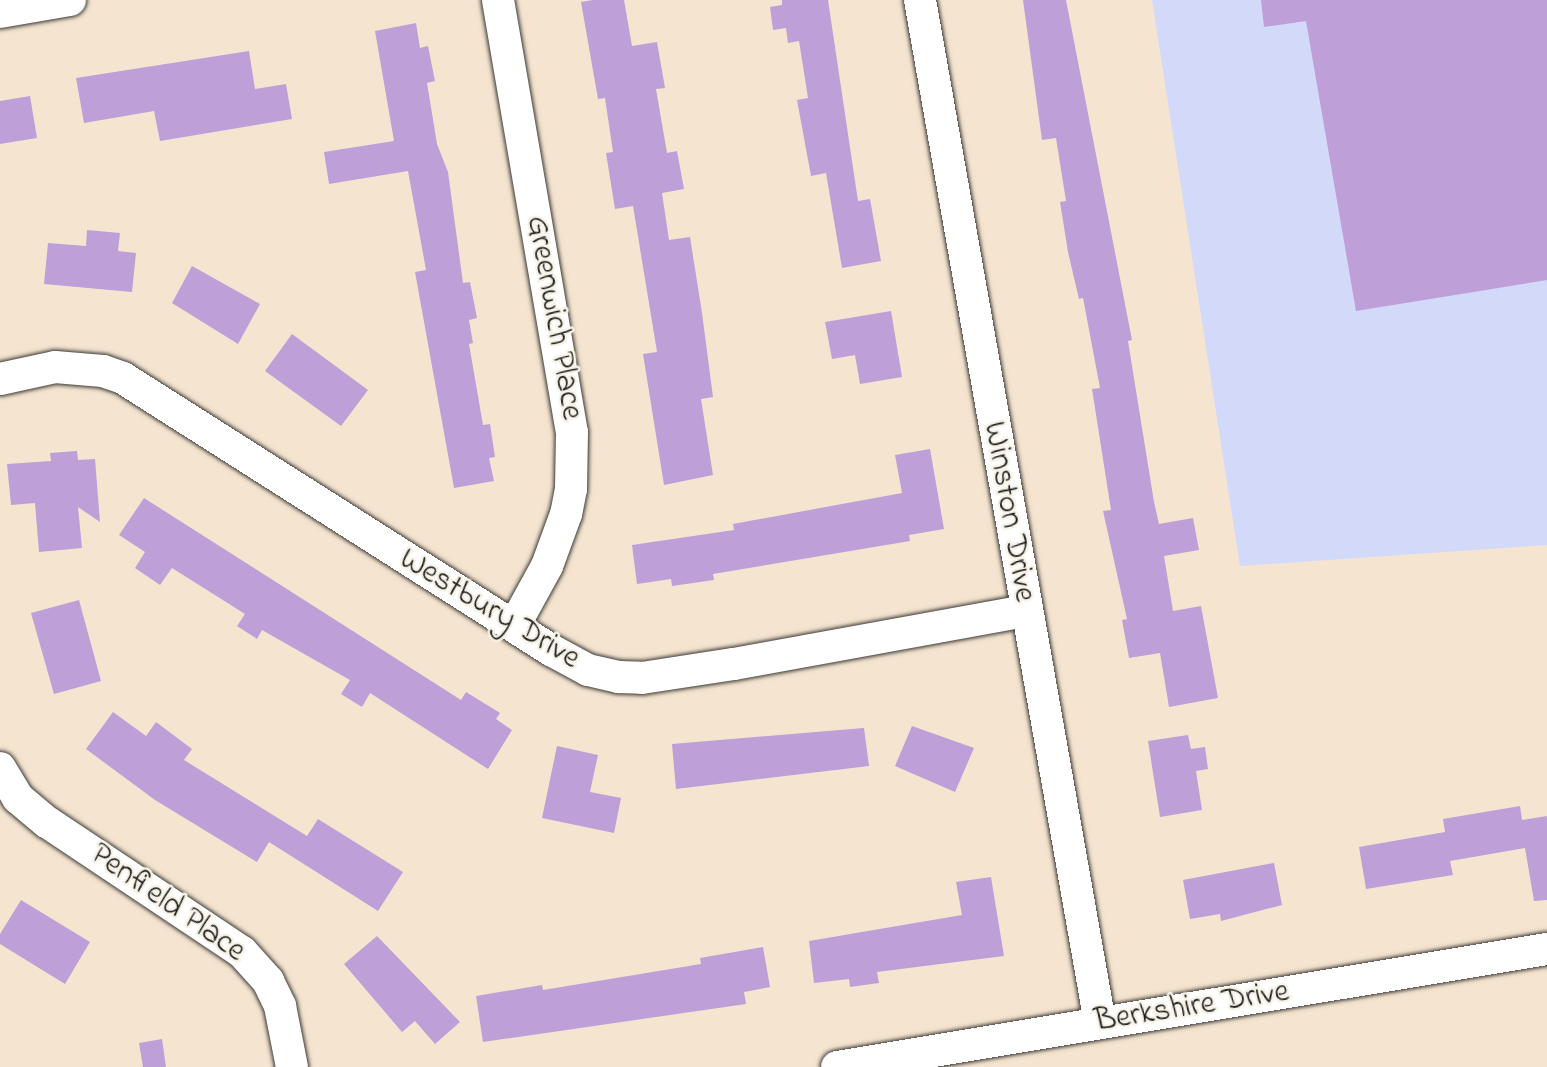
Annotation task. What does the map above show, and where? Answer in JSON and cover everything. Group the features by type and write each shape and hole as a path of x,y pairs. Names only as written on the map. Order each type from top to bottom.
{"street":[{"path":"0,12 70,0"},
{"name":"Greenwich Place","path":"498,0 572,432 572,489 566,514 547,566 514,626"},
{"name":"Winston Drive","path":"920,0 1025,611 1100,1023"},
{"name":"Westbury Drive","path":"0,379 55,367 103,371 123,378 588,670 642,678 1025,611"},
{"name":"Penfield Place","path":"0,768 18,798 47,822 242,952 268,981 280,1006 292,1067"},
{"name":"Berkshire Drive","path":"837,1067 1547,949"}],"shaded area":[{"path":"1152,0 1547,0 1547,545 1240,566"}],"building":[{"path":"624,0 632,46 657,42 665,88 656,89 667,153 677,151 684,189 662,193 669,240 690,237 713,397 701,399 713,475 664,485 643,354 657,352 633,206 615,209 606,153 613,152 605,98 598,99 581,2"},
{"path":"782,0 828,0 858,201 870,199 881,261 842,268 826,173 811,176 797,100 808,98 799,41 788,43 786,28 773,30 770,7 782,5"},
{"path":"1023,0 1066,0 1132,340 1128,341 1159,524 1193,518 1199,550 1164,556 1173,611 1201,606 1218,698 1169,707 1160,653 1129,658 1122,620 1127,619 1103,511 1111,510 1092,389 1100,388 1083,298 1079,299 1068,252 1060,202 1066,201 1056,138 1042,140"},
{"path":"1261,0 1547,0 1547,280 1356,311 1306,21 1264,27"},
{"path":"416,23 420,48 428,46 435,81 427,83 437,144 448,172 463,283 470,282 477,318 469,320 473,343 469,344 483,425 490,424 495,457 489,458 494,481 454,488 415,272 426,270 408,171 329,184 324,152 394,141 375,31"},
{"path":"249,51 255,89 286,84 292,119 160,141 154,111 84,123 76,78"},
{"path":"30,96 37,138 0,144 0,101"},
{"path":"87,230 120,233 118,251 136,253 132,292 44,284 48,243 86,246"},
{"path":"192,266 260,304 238,344 172,303"},
{"path":"891,311 902,377 860,384 855,355 832,359 825,322"},
{"path":"292,334 368,390 341,426 265,371"},
{"path":"930,449 944,529 909,535 910,541 713,574 714,580 672,586 671,579 637,584 632,545 734,530 733,524 902,493 895,455"},
{"path":"77,451 78,460 95,459 100,522 78,507 82,548 39,552 35,503 11,505 7,464 51,461 50,453"},
{"path":"144,498 461,700 466,692 500,713 496,719 512,730 488,769 370,693 362,707 341,694 350,680 262,630 257,639 237,626 245,614 172,568 160,585 135,568 145,552 119,535"},
{"path":"79,600 101,681 54,694 31,613"},
{"path":"113,712 146,736 156,722 192,749 184,760 307,836 318,819 403,872 378,911 269,842 257,862 155,800 86,749"},
{"path":"912,726 974,748 955,792 895,766"},
{"path":"864,728 869,766 676,789 672,744"},
{"path":"1188,735 1191,749 1205,747 1208,769 1196,771 1202,810 1160,817 1148,741"},
{"path":"557,746 598,755 590,792 621,798 614,833 542,818"},
{"path":"1520,806 1522,820 1547,816 1547,900 1534,901 1525,848 1450,861 1453,875 1366,889 1359,847 1445,832 1443,819"},
{"path":"1274,863 1282,905 1221,921 1220,914 1190,919 1183,880"},
{"path":"991,877 1004,956 877,972 879,983 850,987 849,979 814,983 809,941 962,915 956,882"},
{"path":"21,900 90,942 65,984 0,944 0,934"},
{"path":"377,936 460,1022 435,1044 415,1021 402,1032 344,964"},
{"path":"763,947 770,987 744,992 746,1004 483,1042 476,996 542,985 543,990 701,964 700,958"},
{"path":"162,1039 166,1067 143,1067 139,1043"}]}
